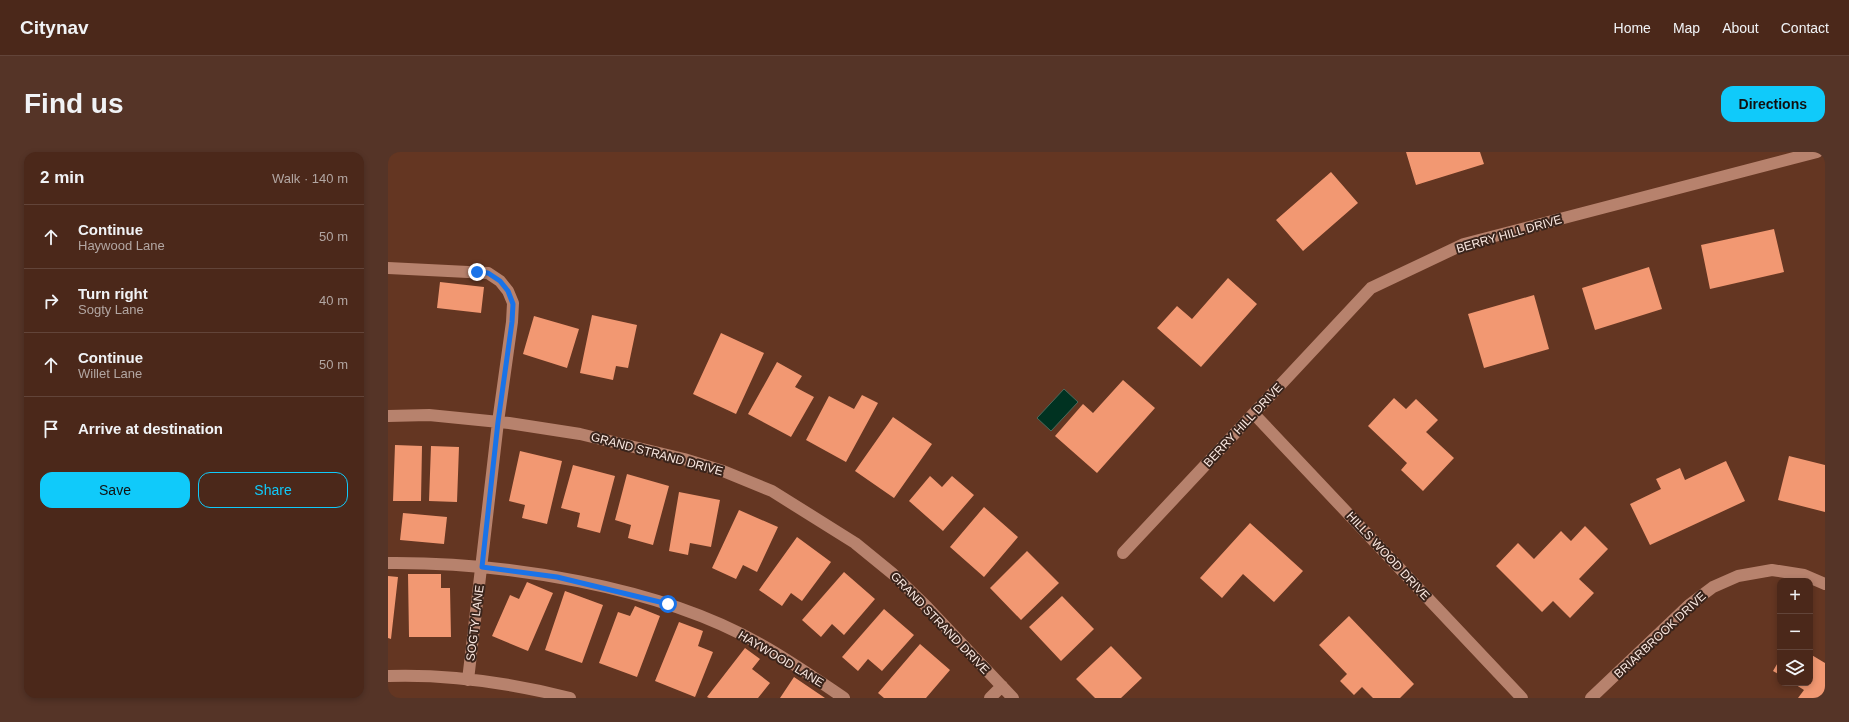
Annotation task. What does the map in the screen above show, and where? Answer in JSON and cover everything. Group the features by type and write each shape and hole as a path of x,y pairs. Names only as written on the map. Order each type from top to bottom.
{"street":[{"name":"BERRY HILL DRIVE","path":"1122,553 1371,288 1464,244 1817,152"},
{"name":"SOGTY LANE","path":"388,268 488,273 500,281 508,291 513,304 468,680"},
{"name":"HILLS WOOD DRIVE","path":"1254,414 1522,698"},
{"name":"GRAND STRAND DRIVE","path":"388,416 429,415 498,422 580,434 684,459 723,471 772,491 855,543 892,574 1013,698"},
{"name":"HAYWOOD LANE","path":"388,563 422,562 482,567 557,577 668,604 714,622 759,644 844,698"},
{"name":"BRIARBROOK DRIVE","path":"1591,698 1689,605 1713,587 1738,576 1772,570 1804,575 1825,584"},
{"path":"388,676 419,675 468,680 531,688 570,698"},
{"path":"990,698 1002,686"}],"shaded area":[{"path":"1064,389 1078,402 1051,431 1037,418"}],"building":[{"path":"1406,152 1480,152 1484,164 1416,185"},
{"path":"1331,172 1358,203 1303,251 1276,220"},
{"path":"1774,229 1784,272 1710,289 1701,245"},
{"path":"1649,267 1662,309 1595,330 1582,288"},
{"path":"1228,278 1257,304 1201,367 1157,328 1177,306 1192,319"},
{"path":"440,282 484,287 481,313 437,308"},
{"path":"1534,295 1549,349 1484,368 1468,314"},
{"path":"592,315 637,325 628,368 616,366 613,380 580,373"},
{"path":"534,316 579,329 567,368 523,354"},
{"path":"721,333 764,353 736,414 693,394"},
{"path":"777,362 802,376 795,387 814,397 791,437 748,414"},
{"path":"1123,380 1155,408 1097,473 1055,436 1083,404 1093,413"},
{"path":"862,395 878,403 846,462 806,440 829,396 854,409"},
{"path":"1394,398 1406,409 1416,399 1438,420 1426,432 1454,458 1423,491 1401,470 1407,463 1368,426"},
{"path":"893,417 932,444 894,498 855,471"},
{"path":"395,445 422,446 421,501 393,501"},
{"path":"431,446 459,447 457,502 429,501"},
{"path":"520,451 562,461 547,524 522,518 525,505 509,501"},
{"path":"1789,456 1825,465 1825,512 1778,500"},
{"path":"1726,461 1745,501 1650,545 1630,504 1661,489 1656,479 1680,468 1685,480"},
{"path":"573,465 615,476 600,533 577,527 580,513 561,508"},
{"path":"627,474 669,486 653,545 628,538 631,525 615,520"},
{"path":"930,476 942,487 952,476 974,495 943,531 909,501"},
{"path":"679,492 720,500 711,547 690,543 688,555 669,551"},
{"path":"984,507 1018,537 984,577 950,547"},
{"path":"739,510 778,527 757,572 743,565 736,579 712,568"},
{"path":"403,513 447,517 444,544 400,540"},
{"path":"1250,523 1303,571 1274,602 1243,574 1222,598 1200,578"},
{"path":"1585,526 1608,549 1579,579 1594,593 1570,618 1553,601 1542,612 1496,566 1518,543 1534,559 1561,531 1571,541"},
{"path":"797,537 831,562 802,601 791,593 782,606 759,590"},
{"path":"1027,551 1059,583 1021,620 990,588"},
{"path":"844,572 875,599 844,635 832,624 821,637 802,620"},
{"path":"408,574 441,574 441,588 450,588 451,637 409,637"},
{"path":"388,576 398,577 391,639 388,638"},
{"path":"527,582 553,593 528,651 492,636 510,595 519,599"},
{"path":"565,591 603,605 582,663 545,650"},
{"path":"1062,596 1094,629 1061,661 1029,627"},
{"path":"635,606 660,616 637,677 599,663 618,612 630,616"},
{"path":"884,609 914,635 882,671 868,659 858,671 842,657"},
{"path":"1349,616 1414,684 1400,698 1373,698 1362,687 1354,695 1340,681 1347,674 1319,645"},
{"path":"679,622 703,631 698,646 713,652 695,697 655,681"},
{"path":"920,644 950,670 926,698 884,698 878,693"},
{"path":"1111,646 1142,678 1121,698 1095,698 1076,679"},
{"path":"745,648 760,659 752,669 770,683 758,698 707,697"},
{"path":"1813,656 1825,663 1825,698 1798,698 1804,690 1798,686 1813,686"},
{"path":"1777,664 1777,673 1773,671"},
{"path":"794,677 825,698 780,698"}],"route":[{"path":"477,272 488,273 500,281 508,291 513,304 482,567 557,577 668,604"}]}
